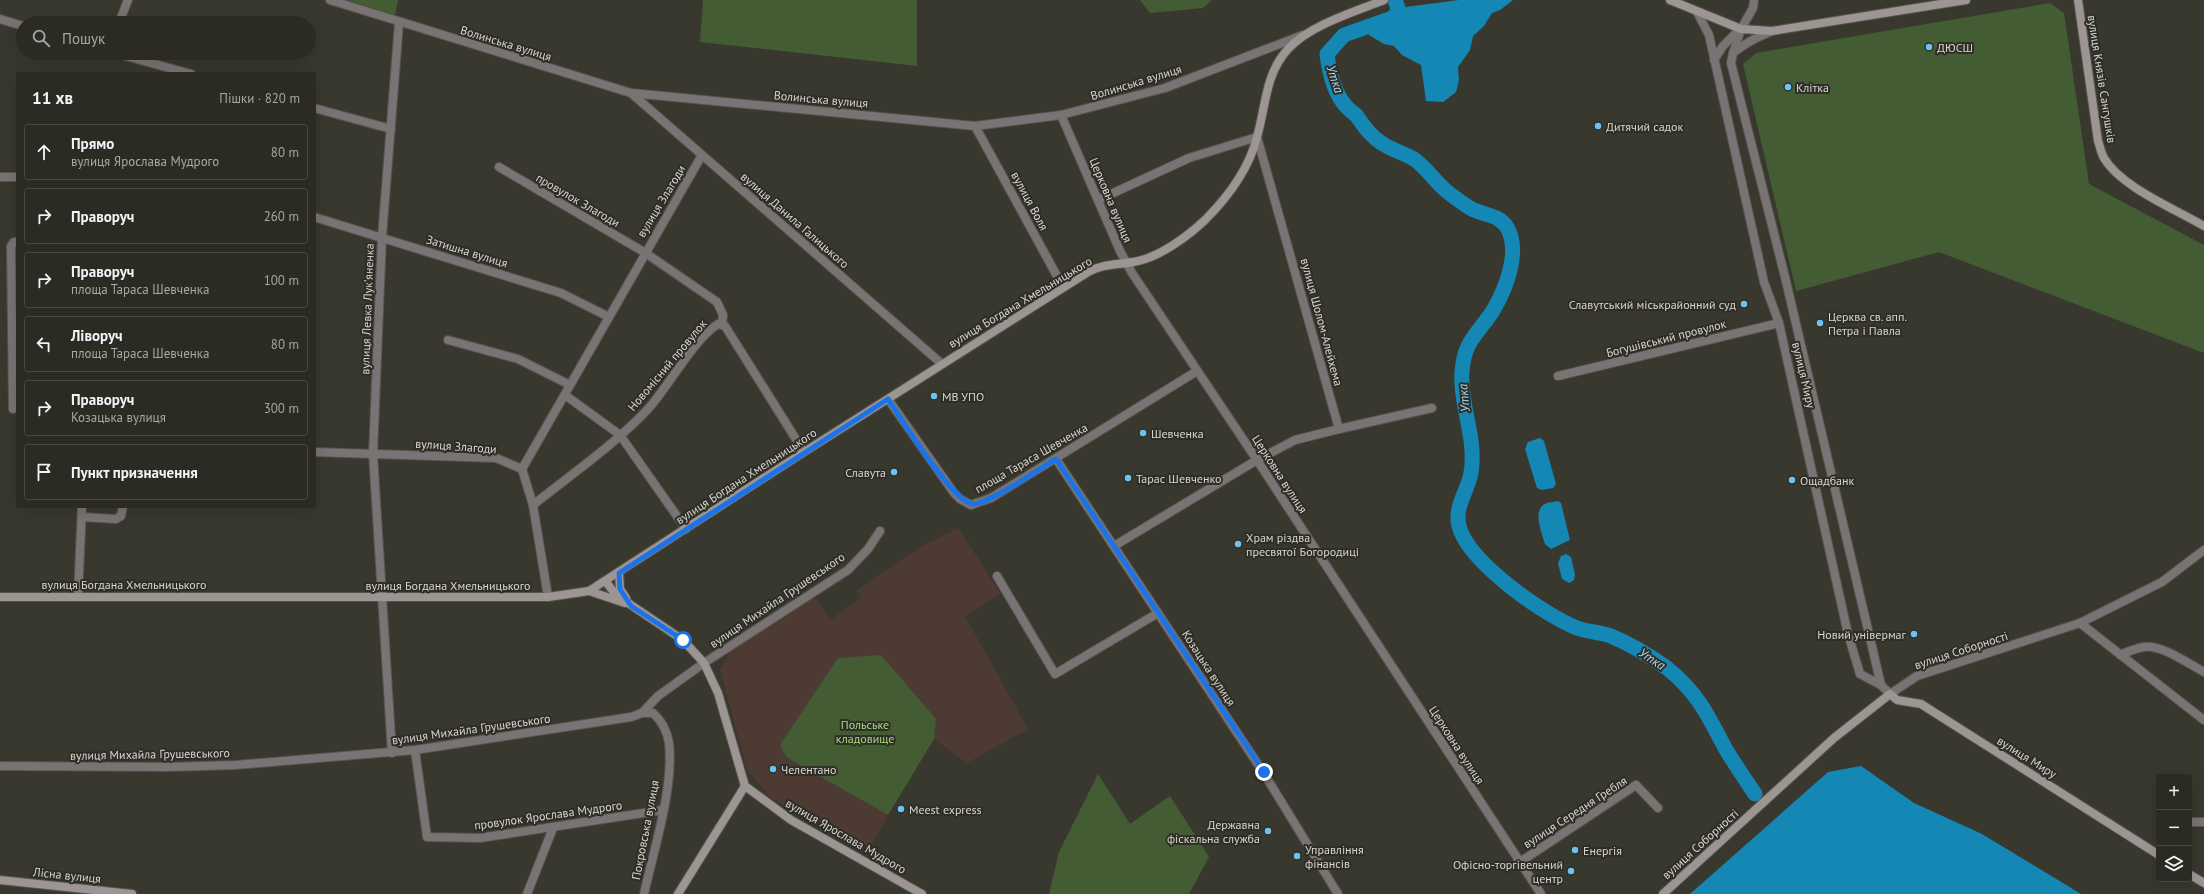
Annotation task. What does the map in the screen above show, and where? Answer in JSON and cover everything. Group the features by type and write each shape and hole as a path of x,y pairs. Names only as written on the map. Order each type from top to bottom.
{"main road":[{"name":"вулиця Богдана Хмельницького","path":"0,597 548,597 589,592 804,452 1063,287 1096,268 1126,263 1162,252 1204,220 1240,178 1257,138 1267,89 1274,70 1288,49 1310,32 1384,0"},
{"path":"1670,0 1741,29 1772,32 1966,0"},
{"name":"вулиця Князів Сангушків","path":"2078,0 2098,141 2104,158 2114,172 2127,182 2204,226"},
{"path":"619,573 620,589 631,606"},
{"path":"606,582 613,591 631,606 671,630 683,640 704,663 718,693 745,786 678,894"},
{"path":"589,592 631,606"},
{"name":"вулиця Миру","path":"1890,694 1896,700 1921,704 2156,853"},
{"name":"вулиця Соборності","path":"1663,894 1834,738 1890,694"},
{"name":"вулиця Ярослава Мудрого","path":"745,786 791,820 922,894"},
{"path":"2192,876 2204,883"},
{"name":"Лісна вулиця","path":"0,880 132,894"}],"street":[{"path":"122,16 128,0"},
{"name":"Волинська вулиця","path":"330,0 399,23 631,93 975,126 1061,115 1165,88 1310,32"},
{"path":"1714,60 1723,46 1741,29 1753,8 1754,0"},
{"name":"вулиця Миру","path":"1697,12 1706,28 1764,282 1779,323 1848,634 1860,674 1881,685 1890,694"},
{"path":"0,19 16,24"},
{"name":"вулиця Левка Лукʼяненка","path":"392,753 383,597 372,454 382,237 399,23"},
{"name":"вулиця Миру","path":"1741,29 1733,53 1733,69 1785,277 1881,685"},
{"path":"1733,53 1749,41 1772,32"},
{"path":"140,60 184,72"},
{"name":"вулиця Данила Галицького","path":"631,93 942,364"},
{"path":"316,109 391,129"},
{"name":"Церковна вулиця","path":"1061,115 1126,263 1541,894"},
{"name":"вулиця Воля","path":"975,126 1063,287"},
{"path":"1098,200 1189,158 1257,138"},
{"name":"вулиця Шолом-Алейхема","path":"1257,138 1339,429"},
{"name":"вулиця Злагоди","path":"316,452 496,458 522,470 609,318 644,252 702,155"},
{"name":"провулок Злагоди","path":"499,167 644,252 717,302 723,315 722,324"},
{"path":"0,177 16,177"},
{"name":"Затишна вулиця","path":"316,218 561,293 609,318"},
{"path":"13,409 11,246 14,242 16,242"},
{"name":"Богушівський провулок","path":"1558,376 1779,323"},
{"name":"Новомісний провулок","path":"533,505 620,435 649,408 702,340 714,327 722,324 725,326 804,452"},
{"path":"448,340 518,359 570,385"},
{"name":"площа Тараса Шевченка","path":"888,399 933,465 957,496 965,503 976,504 991,498 1056,459 1197,371"},
{"path":"565,395 620,435 686,529"},
{"path":"1114,546 1257,460 1295,440 1432,408"},
{"name":"Козацька вулиця","path":"1056,459 1264,772 1338,894"},
{"path":"522,470 533,505 548,597"},
{"path":"78,596 82,508"},
{"path":"82,517 116,519 120,516 122,508"},
{"name":"вулиця Михайла Грушевського","path":"0,766 207,766 392,753 630,717 642,713 658,696 704,663 848,570 868,549 880,530"},
{"name":"вулиця Соборності","path":"1890,694 1917,676 2080,623 2162,582 2204,550"},
{"path":"997,576 1056,674 1158,613"},
{"path":"2080,623 2204,720"},
{"path":"2120,655 2144,647 2152,647 2161,649 2204,672"},
{"name":"Покровська вулиця","path":"642,713 653,714 660,720 669,742 668,775 663,810 644,894"},
{"name":"провулок Ярослава Мудрого","path":"415,750 427,837 480,838 663,810"},
{"name":"вулиця Середня Гребля","path":"1520,862 1636,785 1658,808"},
{"path":"2192,822 2204,822"},
{"path":"527,894 553,828"}],"shaded area":[{"path":"958,528 1001,594 965,616 1028,729 967,763 934,739 936,719 786,757 888,815 870,848 771,798 747,770 720,669 730,652 814,596 830,620 861,598 857,590 922,546"}],"green space":[{"path":"347,0 398,0 395,15"},
{"path":"703,0 917,0 917,66 700,42"},
{"path":"1140,0 1212,0 1203,8 1150,13"},
{"path":"2050,3 2064,13 2089,184 2204,245 2204,353 1939,252 1796,291 1743,64 1756,53"},
{"name":"Польське кладовище","path":"881,655 936,719 934,739 888,815 786,757 780,745 838,658"},
{"path":"1098,774 1130,824 1170,796 1209,857 1189,894 1049,894 1059,852"}],"water":[{"path":"1459,0 1513,0 1500,10 1492,13 1484,26 1473,36 1470,50 1458,67 1459,80 1456,92 1443,102 1426,101 1421,65 1402,55 1394,46 1384,44 1369,35 1370,19 1398,8"},
{"path":"1540,438 1544,441 1556,484 1553,488 1542,490 1537,488 1525,449 1528,442"},
{"path":"1558,501 1561,503 1570,540 1551,549 1545,544 1538,517 1541,507 1550,502"},
{"path":"1566,554 1571,557 1575,575 1574,580 1569,583 1562,579 1558,563 1561,556"},
{"path":"1861,766 1914,803 1982,834 2081,894 1690,894 1828,772"}],"waterway":[{"name":"Утка","path":"1395,0 1398,8 1395,17 1344,35 1327,54 1330,74 1337,94 1374,138 1414,159 1445,190 1470,208 1496,218 1505,224 1511,238 1513,249 1510,270 1503,291 1494,309 1468,345 1462,367 1463,397 1471,442 1472,457 1471,473 1458,512 1459,526 1465,540 1492,571 1509,586 1546,612 1577,628 1611,636 1640,650 1667,668 1686,686 1701,705 1725,748 1755,794"}],"place":[{"name":"ДЮСШ","path":"1929,47"},
{"name":"Клітка","path":"1788,87"},
{"name":"Дитячий садок","path":"1598,126"},
{"name":"Славутський міськрайонний суд","path":"1744,304"},
{"name":"Церква св. апп. Петра і Павла","path":"1820,323"},
{"name":"МВ УПО","path":"934,396"},
{"name":"Шевченка","path":"1143,433"},
{"name":"Славута","path":"894,472"},
{"name":"Тарас Шевченко","path":"1128,478"},
{"name":"Ощадбанк","path":"1792,480"},
{"name":"Храм різдва пресвятої Богородиці","path":"1238,544"},
{"name":"Новий універмаг","path":"1914,634"},
{"name":"Челентано","path":"773,769"},
{"name":"Meest express","path":"901,809"},
{"name":"Державна фіскальна служба","path":"1268,831"},
{"name":"Енергія","path":"1575,850"},
{"name":"Управління фінансів","path":"1297,856"},
{"name":"Офісно-торгівельний центр","path":"1571,871"}],"route":[{"path":"683,640 658,621 631,606 620,589 619,573 888,399 933,465 954,493 965,503 971,505 991,498 1056,459 1264,772"}]}
